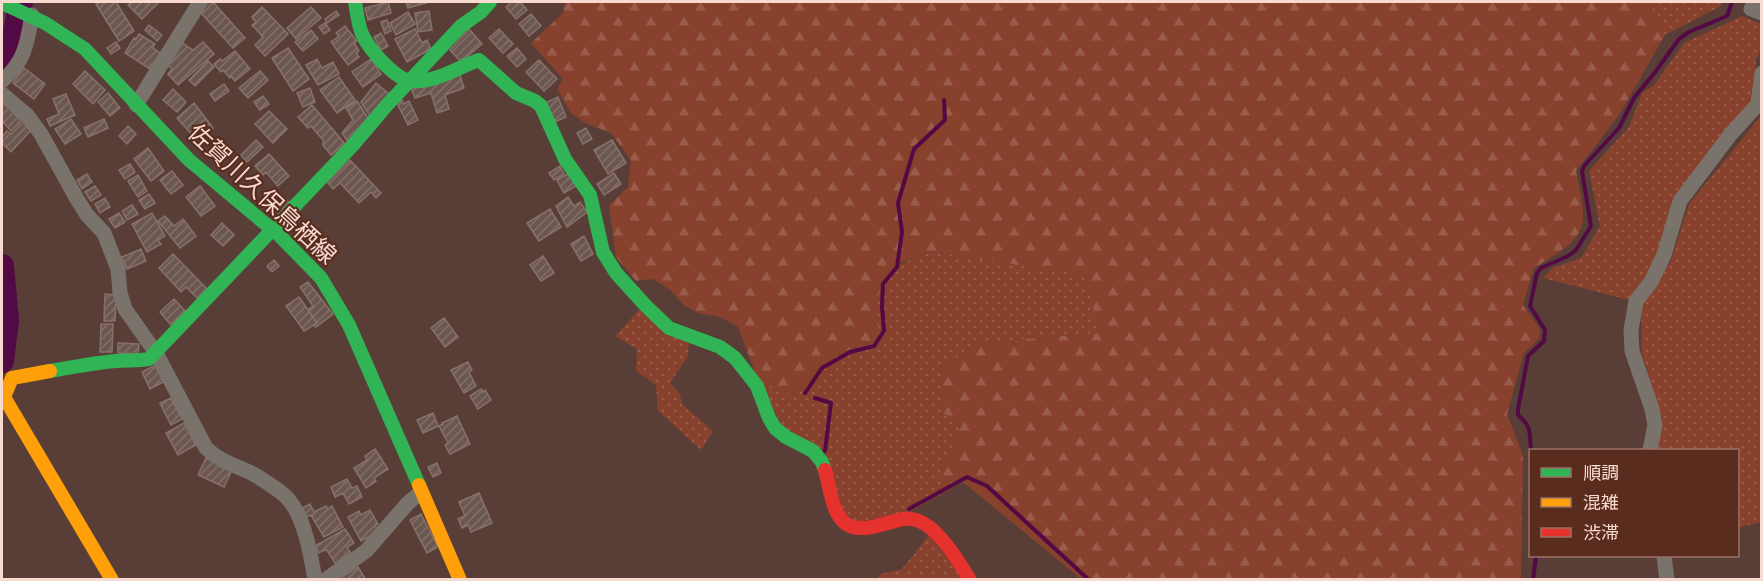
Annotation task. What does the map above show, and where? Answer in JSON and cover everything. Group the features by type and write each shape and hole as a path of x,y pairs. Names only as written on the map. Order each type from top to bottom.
{"street":[{"path":"136,105 200,2"},
{"path":"355,2 362,34 370,47 396,74 410,81 439,76 479,60 518,94 538,103 564,158 580,178 592,199 605,258 642,302 668,327 717,345 733,355 757,387 775,428 787,438 814,453 822,461 836,510 840,518 850,527 861,529 908,518 921,521 963,566 970,579"},
{"path":"112,579 4,398 12,378 84,365 149,359 353,145 461,26 481,12 490,2"},
{"path":"1754,2 1751,9 1761,14"},
{"name":"佐賀川久保鳥栖線","path":"2,3 32,15 64,32 84,49 206,176 273,229 298,252 334,296 349,325 460,579"},
{"path":"2,81 14,70 26,49 32,15"},
{"path":"1650,449 1655,425 1632,351 1631,330 1636,302 1651,282 1664,255 1680,201 1730,135 1758,104 1761,73"},
{"path":"2,94 27,115 41,134 76,199 104,233 118,269 120,293 125,309 156,353 206,448 215,457 256,476 280,491 290,501 310,551 315,579"},
{"path":"325,579 366,551 408,502 421,492"},
{"path":"1664,557 1667,579"}],"green space":[{"path":"565,2 1652,2 1665,35 1619,115 1576,171 1583,207 1580,230 1565,248 1534,268 1523,305 1540,329 1539,339 1524,353 1507,414 1523,456 1521,580 1081,579 963,482 938,477 961,426 941,411 942,370 975,343 1099,333 1084,275 931,252 899,263 881,283 877,305 879,328 872,342 828,357 795,395 774,389 756,375 738,327 720,317 698,313 685,306 670,290 653,279 636,281 616,257 609,205 628,187 631,160 611,133 585,123 571,113 557,89 563,79 531,43 563,13"},
{"path":"1652,2 1722,2 1721,6 1665,35"},
{"path":"1742,16 1761,24 1761,50 1756,59 1752,101 1672,199 1657,260 1629,300 1543,278 1552,268 1581,258 1600,226 1589,171 1629,127 1642,93 1654,85 1684,43"},
{"path":"1761,116 1761,522 1739,528 1739,449 1658,449 1662,419 1642,354 1641,307 1671,260 1689,204"},
{"path":"931,252 1084,274 1100,333 975,343 942,370 961,426 963,482 910,512 858,522 844,513 825,452 783,428 756,375 795,395 828,357 872,342 877,327 878,294 887,276 902,264"},
{"path":"641,308 689,339 688,356 670,383 680,394 682,404 713,431 701,450 658,411 656,385 636,371 637,349 615,336"},
{"path":"929,535 965,580 876,580 881,574 902,569"}],"building":[{"path":"116,2 134,31 119,41 96,4"},
{"path":"132,2 159,2 142,19 128,5"},
{"path":"205,2 213,2 245,38 233,48 199,11"},
{"path":"388,2 391,13 368,20 365,8"},
{"path":"406,2 429,2 408,8"},
{"path":"512,2 520,2 527,10 516,19 506,7"},
{"path":"262,7 288,34 265,56 255,45 263,37 252,25 256,22 252,17"},
{"path":"311,7 321,18 296,39 287,28"},
{"path":"336,11 339,15 327,23 325,19"},
{"path":"429,11 432,30 418,32 415,13"},
{"path":"408,12 415,24 396,35 390,23"},
{"path":"531,14 541,26 529,36 519,24"},
{"path":"387,20 391,31 385,34 381,22"},
{"path":"325,23 330,30 324,34 319,27"},
{"path":"149,25 162,35 157,41 145,30"},
{"path":"345,26 357,41 354,43 359,51 356,53 359,57 348,65 331,42 339,36 336,33"},
{"path":"415,29 422,43 427,40 431,49 407,62 395,39"},
{"path":"469,29 482,44 459,60 450,50"},
{"path":"499,29 513,44 503,53 489,38"},
{"path":"311,30 318,39 303,51 295,42"},
{"path":"381,33 388,46 381,50 374,37"},
{"path":"139,34 155,44 153,48 160,53 150,69 125,53"},
{"path":"116,42 120,48 111,54 107,48"},
{"path":"181,42 193,50 203,42 214,54 178,85 168,74 172,69 167,64"},
{"path":"288,48 309,79 293,91 272,58"},
{"path":"517,48 526,59 517,67 507,56"},
{"path":"235,51 250,69 235,81 223,70 221,72 214,64"},
{"path":"317,59 322,68 333,62 339,74 318,85 306,65"},
{"path":"371,59 381,74 363,87 352,72"},
{"path":"539,60 557,79 544,91 526,72"},
{"path":"208,61 214,67 195,86 189,80"},
{"path":"24,68 45,84 34,99 13,83"},
{"path":"85,71 105,90 93,104 73,84"},
{"path":"260,71 268,80 248,98 239,88"},
{"path":"459,72 464,88 445,95 449,109 437,113 431,93 415,98 411,88"},
{"path":"339,77 355,100 337,113 320,90"},
{"path":"376,83 389,94 370,116 361,102"},
{"path":"224,84 229,91 215,101 210,94"},
{"path":"310,88 315,102 303,107 297,93"},
{"path":"173,89 186,102 177,112 163,100"},
{"path":"108,93 120,108 110,116 98,102"},
{"path":"66,94 75,115 50,126 47,119 59,114 53,99"},
{"path":"263,96 269,104 260,110 254,102"},
{"path":"558,97 566,117 554,122 545,103"},
{"path":"402,100 404,104 409,101 418,120 408,125 397,103"},
{"path":"2,101 21,121 11,131 2,121"},
{"path":"357,101 368,118 348,142 342,133 353,120 346,108"},
{"path":"194,103 213,128 201,139 196,134 193,136 177,118"},
{"path":"312,105 345,144 331,155 323,145 323,140 311,126 308,128 298,117"},
{"path":"269,111 287,129 273,143 255,124"},
{"path":"71,119 81,134 65,144 55,129"},
{"path":"104,119 108,128 88,137 84,128"},
{"path":"24,121 32,129 11,152 2,143 2,137 7,131 11,134"},
{"path":"128,126 136,134 127,144 119,136"},
{"path":"586,128 592,139 583,144 577,133"},
{"path":"256,140 263,147 247,162 241,155"},
{"path":"612,140 626,163 608,174 594,150"},
{"path":"148,148 164,171 151,181 134,159"},
{"path":"269,154 289,176 278,186 266,172 263,175 255,166"},
{"path":"350,160 381,193 376,198 371,192 359,203 340,183 333,189 327,182"},
{"path":"130,164 135,172 125,179 119,170"},
{"path":"560,166 564,174 554,180 549,173"},
{"path":"172,171 183,185 171,194 160,180"},
{"path":"569,173 576,186 564,193 557,180"},
{"path":"614,173 621,184 604,195 597,184"},
{"path":"87,174 92,182 82,189 77,180"},
{"path":"138,175 147,191 138,197 128,181"},
{"path":"95,186 101,195 91,201 85,192"},
{"path":"200,186 215,206 201,216 186,197"},
{"path":"149,194 155,203 145,209 139,200"},
{"path":"280,194 289,202 282,211 272,204"},
{"path":"568,197 574,206 580,202 587,212 567,227 556,206"},
{"path":"105,198 110,207 100,213 95,204"},
{"path":"132,205 138,214 127,220 122,211"},
{"path":"550,209 561,227 539,241 527,223"},
{"path":"119,213 125,222 115,228 109,219"},
{"path":"152,213 165,236 158,240 161,244 147,252 132,224"},
{"path":"165,216 174,226 183,219 196,236 180,248 158,221"},
{"path":"222,223 234,235 223,246 211,235"},
{"path":"584,236 593,254 581,261 571,244"},
{"path":"141,249 146,261 127,269 122,257"},
{"path":"173,254 207,289 198,299 186,287 181,292 159,268"},
{"path":"543,256 554,273 541,281 530,265"},
{"path":"274,260 279,266 272,272 267,266"},
{"path":"308,282 333,314 316,327 314,325 317,323 308,310 313,306 300,287"},
{"path":"105,294 116,295 115,321 104,321"},
{"path":"299,297 317,323 304,331 286,306"},
{"path":"174,299 186,312 171,325 160,312"},
{"path":"444,318 458,337 445,347 431,328"},
{"path":"101,324 113,324 112,352 100,352"},
{"path":"118,343 139,344 138,354 118,353"},
{"path":"468,362 472,370 469,372 476,386 464,393 451,370"},
{"path":"156,365 165,381 150,389 142,372"},
{"path":"481,389 483,392 485,390 491,400 478,409 470,396"},
{"path":"171,398 182,419 171,425 160,403"},
{"path":"433,413 438,426 423,433 417,420"},
{"path":"457,416 470,444 450,454 445,445 448,443 439,426"},
{"path":"184,423 196,445 178,455 166,433"},
{"path":"375,449 388,469 374,478 376,481 366,488 354,468 367,460 365,456"},
{"path":"206,458 232,470 224,487 198,475"},
{"path":"437,463 441,473 433,477 428,467"},
{"path":"347,479 352,488 357,486 362,497 349,504 343,493 335,497 331,487"},
{"path":"479,493 492,523 471,532 468,525 462,528 458,519 465,516 459,502"},
{"path":"310,504 314,512 326,506 328,509 332,506 343,527 324,537 311,515 306,517 302,508"},
{"path":"370,510 378,524 375,525 378,532 361,541 348,517 359,511 361,515"},
{"path":"421,514 438,547 427,553 410,520"},
{"path":"345,529 354,543 347,547 351,554 335,563 326,549 319,553 315,546"},
{"path":"358,567 366,580 345,580 343,576"}],"waterway":[{"path":"2,62 14,37 21,2"},
{"path":"1531,449 1529,431 1518,415 1518,409 1528,356 1544,341 1545,330 1530,306 1537,273 1541,268 1576,250 1591,226 1582,171 1584,166 1619,128 1634,98 1679,39 1689,32 1727,16 1732,2"},
{"path":"805,393 822,368 850,352 874,346 884,331 883,284 897,267 902,232 898,203 914,149 945,120 944,100"},
{"path":"2,266 7,320 2,361"},
{"path":"815,398 831,403 825,451"},
{"path":"909,509 967,477 987,486 1089,580"},
{"path":"1533,580 1536,557"}],"traffic: fast":[{"path":"355,2 365,40 383,63 405,79 429,80 479,60 516,93 541,106 565,159 590,195 603,252 616,273 669,328 720,347 735,358 757,386 775,428 786,437 813,451 825,470"},
{"path":"50,371 83,365 149,359 353,145 461,26 481,12 490,2"},
{"path":"2,3 45,23 85,49 189,160 280,236 321,278 349,325 419,485"}],"traffic: slow":[{"path":"50,371 12,378 4,397 112,580"},
{"path":"419,485 460,580"}],"traffic: jam":[{"path":"825,470 834,506 844,522 851,526 864,528 902,519 919,521 941,538 970,580"}]}
